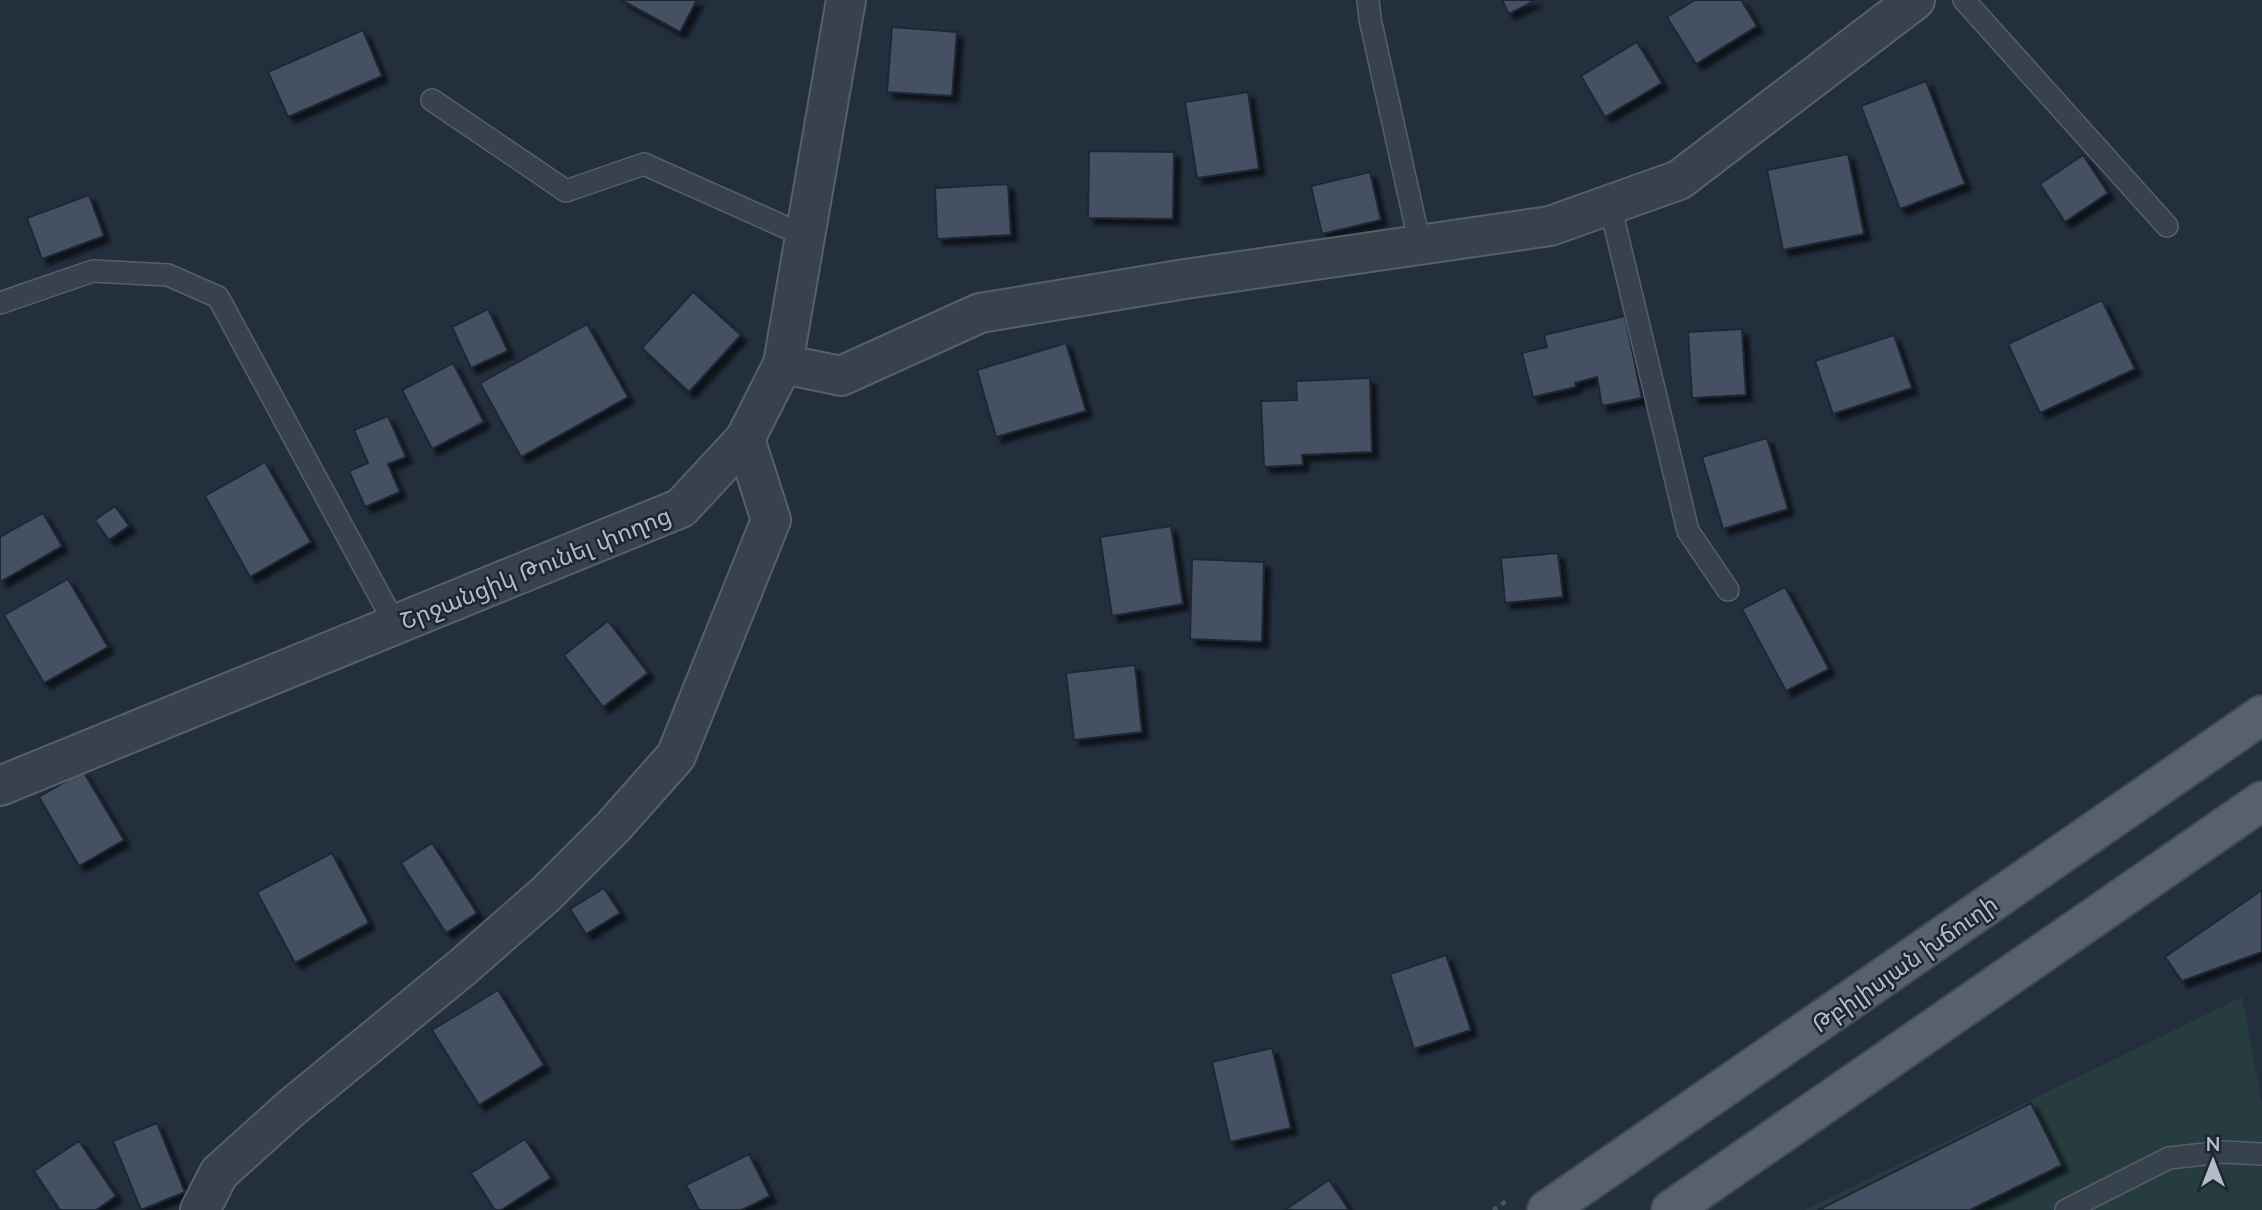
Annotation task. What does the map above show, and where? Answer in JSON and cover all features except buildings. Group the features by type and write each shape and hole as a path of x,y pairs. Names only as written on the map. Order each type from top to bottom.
{"main road":[{"name":"Թբիլիսյան խճուղի","path":"1547,1210 2262,715"},
{"path":"1671,1210 2262,801"}],"street":[{"name":"Շրջանցիկ Թունել փողոց","path":"0,786 681,508 745,439 782,364 846,0"},
{"path":"782,364 841,376 980,313 1185,279 1550,226 1679,180 1915,0"},
{"path":"200,1210 219,1173 290,1109 464,966 545,894 613,827 676,756 771,520 745,439"}],"lane":[{"path":"1368,0 1420,245"},
{"path":"1964,0 2167,226"},
{"path":"432,100 566,191 644,164 805,236"},
{"path":"1610,205 1688,531 1728,590"},
{"path":"0,303 93,271 168,275 218,297 395,624"},
{"path":"2066,1210 2169,1158 2224,1152 2262,1154"}],"green space":[{"path":"2242,997 2262,1104 2262,1210 1805,1210"}]}
